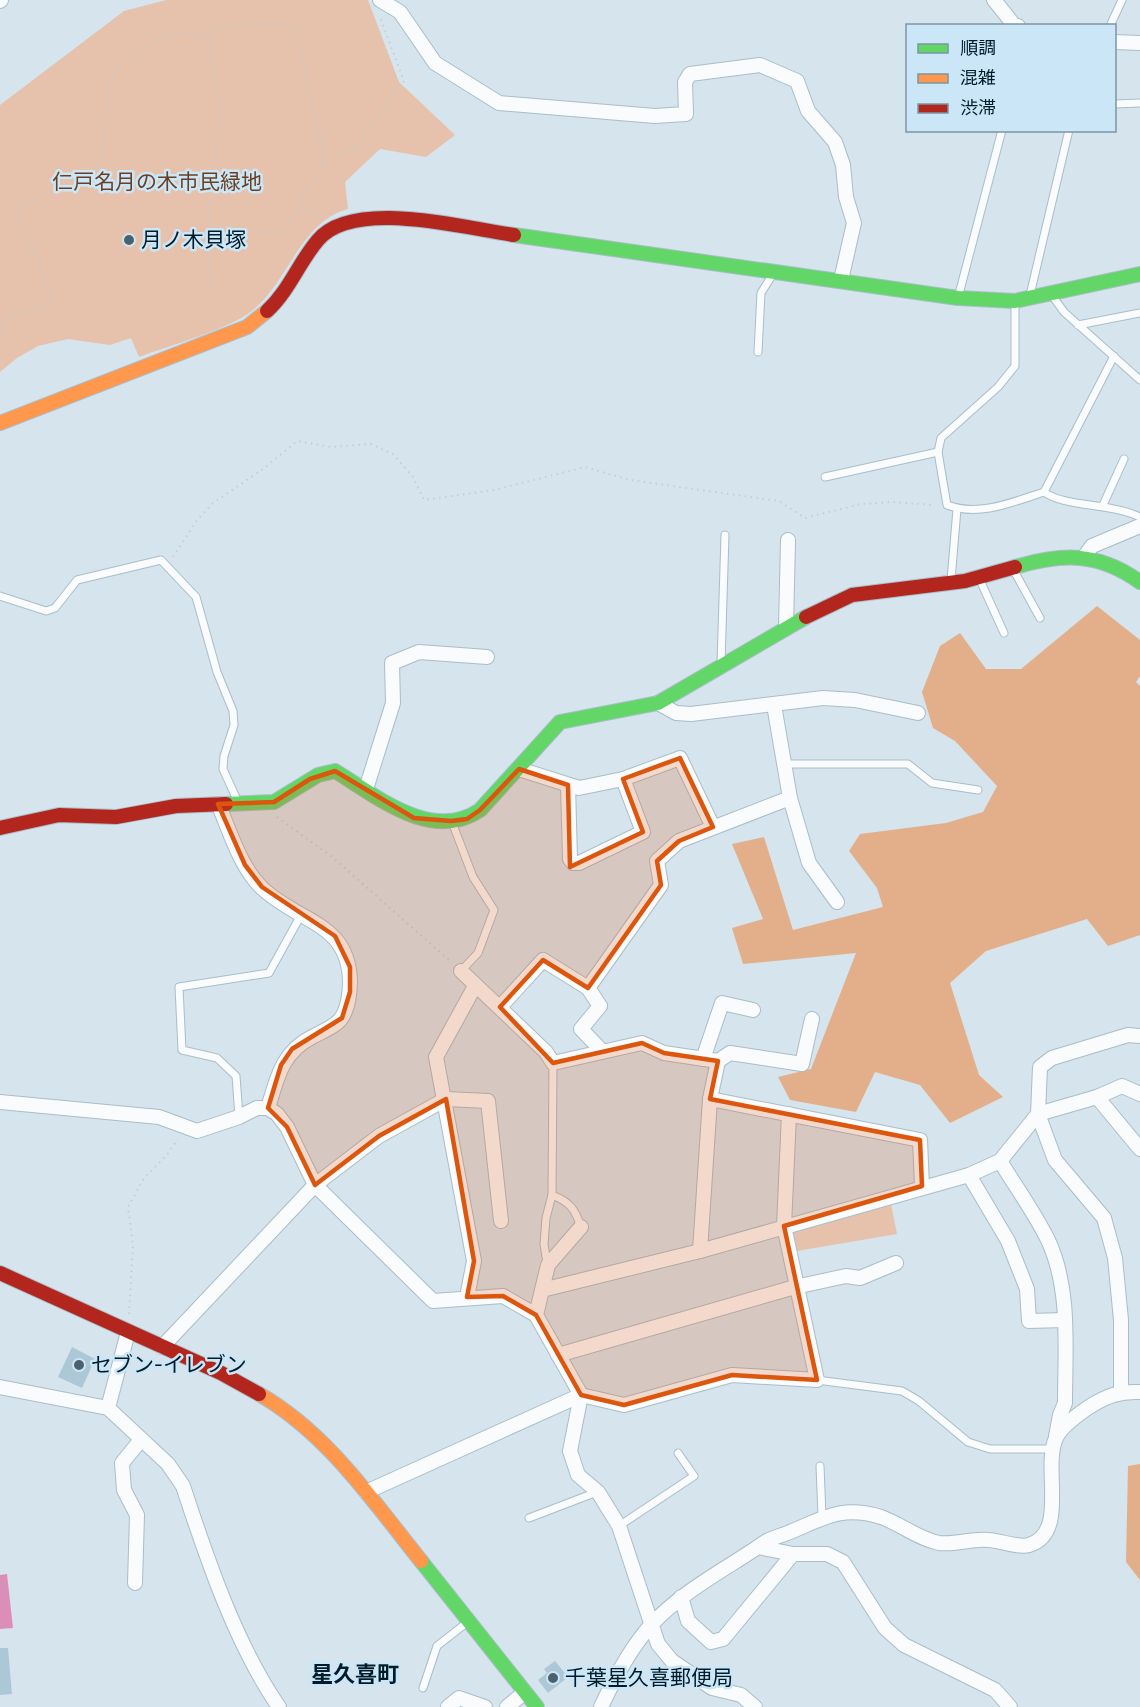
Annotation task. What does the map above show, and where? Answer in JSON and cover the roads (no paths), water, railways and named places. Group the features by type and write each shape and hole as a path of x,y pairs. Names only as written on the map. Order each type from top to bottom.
{"street":[{"path":"994,0 1013,24"},
{"path":"379,5 400,12 435,63 499,103 655,116 686,114 685,82 690,74 760,64 797,81 808,111 835,142 843,165 846,197 854,223 841,280"},
{"path":"1116,42 1140,43"},
{"path":"0,423 247,327 279,300 313,244 336,226 358,218 387,216 775,273 958,297 1015,301 1140,274"},
{"path":"1084,557 1092,546 1140,526"},
{"path":"786,627 788,540"},
{"path":"0,828 59,815 116,817 176,806 258,803 285,797 310,779 335,771 414,818 451,821 467,819 480,810 560,722 658,703 786,627 852,595 979,578 1046,558 1084,557 1123,570 1140,582"},
{"path":"366,789 393,703 392,663 419,652 488,657"},
{"path":"658,703 676,713 691,714 823,698 855,700 918,713"},
{"path":"774,705 790,798 809,863 837,902"},
{"path":"519,769 579,788 623,778 680,758 713,827"},
{"path":"568,785 570,858 573,863 579,863 643,832 623,778"},
{"path":"588,988 661,885 657,861 679,841 790,798"},
{"path":"218,804 245,865 262,887 335,936 345,950 350,967 350,992 342,1018 292,1049 281,1065 268,1108"},
{"path":"500,1007 543,960 588,988 600,1006 581,1029 602,1051"},
{"path":"461,971 500,1007 553,1063 642,1043 664,1053 718,1061 730,1053 802,1064 812,1019"},
{"path":"467,1297 474,1261 446,1099 436,1057 475,986"},
{"path":"703,1059 722,1003 753,1010"},
{"path":"1121,1391 1121,1320 1115,1258 1104,1218 1055,1160 1038,1114 1040,1066 1052,1058 1128,1035 1140,1036"},
{"path":"700,1251 710,1099 718,1061"},
{"path":"542,1290 700,1251 922,1186 969,1175 1000,1161 1038,1114 1097,1097 1122,1086 1140,1094"},
{"path":"1097,1097 1140,1149"},
{"path":"162,1347 315,1185 379,1136 446,1099 488,1101 501,1221"},
{"path":"710,1099 920,1140 922,1186"},
{"path":"0,1102 159,1117 197,1131 239,1117 257,1108 268,1108 277,1114 287,1127 315,1185 433,1301 503,1296 536,1315 581,1395 570,1451 578,1475 598,1492 619,1526 658,1644 672,1661 712,1688 741,1695 755,1707"},
{"path":"366,1492 581,1395 624,1405 732,1375 817,1380 795,1287 784,1227 789,1114"},
{"path":"601,1707 612,1683 651,1625 681,1597 770,1537 783,1535 822,1516 841,1512 881,1517 937,1542 955,1544 988,1540 1027,1546 1044,1539 1050,1525 1055,1443 1060,1415 1065,1403 1065,1320 1060,1276 1048,1240 1000,1161"},
{"path":"969,1175 1008,1241 1028,1289 1029,1321 1065,1320"},
{"path":"536,1315 548,1265 581,1227"},
{"path":"558,1355 795,1287 846,1276 860,1278 896,1263"},
{"path":"0,1273 221,1373 276,1404 328,1447 537,1707"},
{"path":"108,1408 128,1332"},
{"path":"0,1387 108,1408 140,1441 168,1464 183,1486 244,1648 277,1706"},
{"path":"1055,1443 1079,1414 1121,1391 1140,1392"},
{"path":"135,1583 137,1515 123,1490 122,1463 140,1441"},
{"path":"758,1547 793,1554 827,1554 843,1562 885,1628 904,1645 995,1689 1010,1707"},
{"path":"681,1597 687,1622 711,1642 723,1639 793,1554"},
{"path":"507,1707 525,1692"},
{"path":"448,1707 459,1698 485,1707"}],"lane":[{"path":"1111,24 1122,0"},
{"path":"1116,104 1140,103"},
{"path":"958,297 1001,132"},
{"path":"1030,297 1069,132"},
{"path":"758,352 761,293 775,273"},
{"path":"1051,294 1078,325 1140,380"},
{"path":"1015,301 1015,366 998,387 941,438 938,452 947,506 957,509 992,509 1044,492 1114,357"},
{"path":"1078,325 1140,314"},
{"path":"825,477 938,452"},
{"path":"1103,505 1124,459"},
{"path":"1044,492 1052,498 1103,505 1140,517"},
{"path":"951,583 957,509"},
{"path":"721,666 725,535"},
{"path":"0,596 46,611 55,608 77,580 161,560 168,566 196,597 217,672 233,711 234,725 224,756 224,769 239,803"},
{"path":"1013,569 1041,618"},
{"path":"979,578 1004,633"},
{"path":"784,764 908,765 932,783 978,790"},
{"path":"451,821 473,877 494,910 478,952 461,971"},
{"path":"239,1117 236,1076 217,1058 183,1050 178,987 269,973 301,915"},
{"path":"548,1265 544,1244 546,1218 552,1195 553,1063"},
{"path":"552,1195 568,1201 576,1212 581,1227"},
{"path":"817,1380 902,1391 920,1401 968,1442 990,1449 1055,1443"},
{"path":"619,1526 694,1476 678,1453"},
{"path":"820,1466 822,1516"},
{"path":"529,1518 598,1492"},
{"path":"423,1688 437,1646 469,1622"}],"place":[{"name":"月ノ木貝塚","path":"129,240"},
{"name":"セブン-イレブン","path":"79,1365"},
{"name":"千葉星久喜郵便局","path":"553,1678"}],"district":[{"name":"星久喜町","path":"355,1674"}],"park label":[{"name":"仁戸名月の木市民緑地","path":"157,182"}]}
